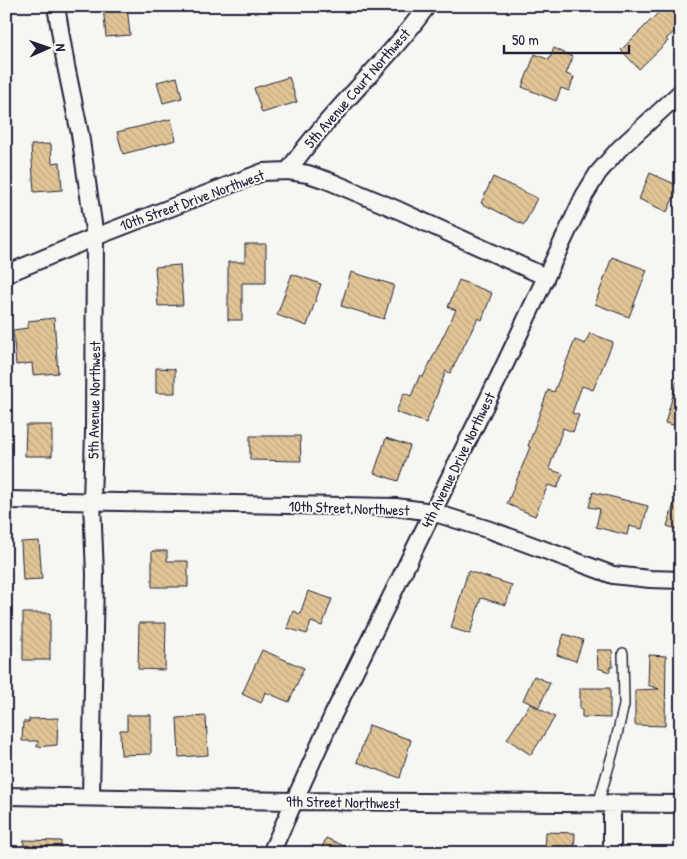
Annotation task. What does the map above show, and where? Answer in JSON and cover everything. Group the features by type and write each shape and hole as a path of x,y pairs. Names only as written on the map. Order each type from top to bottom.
{"street":[{"name":"5th Avenue Northwest","path":"56,6 80,134 94,236 92,502 95,574 91,797"},
{"name":"5th Avenue Court Northwest","path":"288,171 306,146 388,55 427,6"},
{"name":"4th Avenue Drive Northwest","path":"271,853 333,715 584,196 598,173 618,149 681,92"},
{"name":"10th Street Drive Northwest","path":"6,274 94,236 263,172 288,171 308,174 329,181 546,277"},
{"name":"10th Street Northwest","path":"6,500 396,506 432,512 490,530 614,575 650,580 681,580"},
{"name":"9th Street Northwest","path":"6,796 294,801 681,804"},
{"path":"605,804 612,853"}],"lane":[{"path":"605,804 613,752 624,704 623,653"}],"building":[{"path":"103,6 127,6 130,35 106,37"},
{"path":"665,6 681,6 681,26 666,39 668,41 639,69 621,50"},
{"path":"554,48 573,57 566,74 574,77 569,91 561,88 556,101 522,87 535,54 549,60"},
{"path":"177,77 182,98 163,103 157,82"},
{"path":"289,77 297,102 262,113 254,88"},
{"path":"171,119 176,140 123,154 117,132"},
{"path":"51,144 52,163 60,162 62,190 34,192 31,145"},
{"path":"650,173 679,186 667,212 639,199"},
{"path":"493,177 537,198 524,225 481,203"},
{"path":"245,244 266,244 266,283 242,283 242,320 228,320 228,262 245,262"},
{"path":"612,257 647,270 629,317 595,304"},
{"path":"180,265 183,305 158,306 155,267"},
{"path":"351,272 394,285 384,319 341,306"},
{"path":"292,274 321,284 307,326 277,315"},
{"path":"459,280 492,293 482,320 478,318 450,373 446,371 426,423 396,412 404,393 411,396 420,375 423,377 456,310 448,307"},
{"path":"54,318 58,373 33,375 32,363 16,365 13,330 28,328 28,321"},
{"path":"590,333 613,342 593,390 582,386 572,413 579,415 573,432 563,428 549,469 563,474 557,488 548,485 535,516 507,504 530,447 528,446 548,390 554,392 575,340 585,344"},
{"path":"156,368 175,369 175,393 156,393"},
{"path":"677,381 681,382 681,427 665,423"},
{"path":"26,425 52,425 52,456 25,456"},
{"path":"250,436 300,436 301,461 250,460"},
{"path":"386,438 410,446 398,481 374,473"},
{"path":"678,491 681,491 681,531 667,526"},
{"path":"593,492 648,506 642,529 629,526 627,535 596,527 600,509 589,507"},
{"path":"39,541 42,579 23,580 21,542"},
{"path":"152,551 167,551 167,561 188,561 188,587 152,587"},
{"path":"468,571 512,585 506,605 481,598 470,634 451,628"},
{"path":"308,591 332,599 322,626 311,622 307,634 287,628 293,611 300,614"},
{"path":"23,613 50,613 50,660 23,660"},
{"path":"139,623 166,623 165,670 138,669"},
{"path":"564,634 583,640 576,661 557,655"},
{"path":"262,650 304,668 289,702 265,692 261,703 242,694"},
{"path":"597,650 612,650 613,667 610,667 610,672 598,668"},
{"path":"649,655 666,656 665,726 635,725 635,690 659,689 648,685"},
{"path":"534,676 550,683 539,707 523,700"},
{"path":"580,688 610,688 610,718 582,717"},
{"path":"530,704 555,717 531,755 507,739"},
{"path":"127,715 151,715 151,754 121,755 120,730 127,730"},
{"path":"206,716 208,755 179,757 177,718"},
{"path":"58,718 57,745 37,747 38,741 22,741 23,722 29,722 29,719"},
{"path":"369,725 411,740 400,778 357,762"},
{"path":"546,832 575,833 574,853 545,853"},
{"path":"326,838 360,853 320,853"},
{"path":"24,840 61,841 61,853 23,853"}]}
